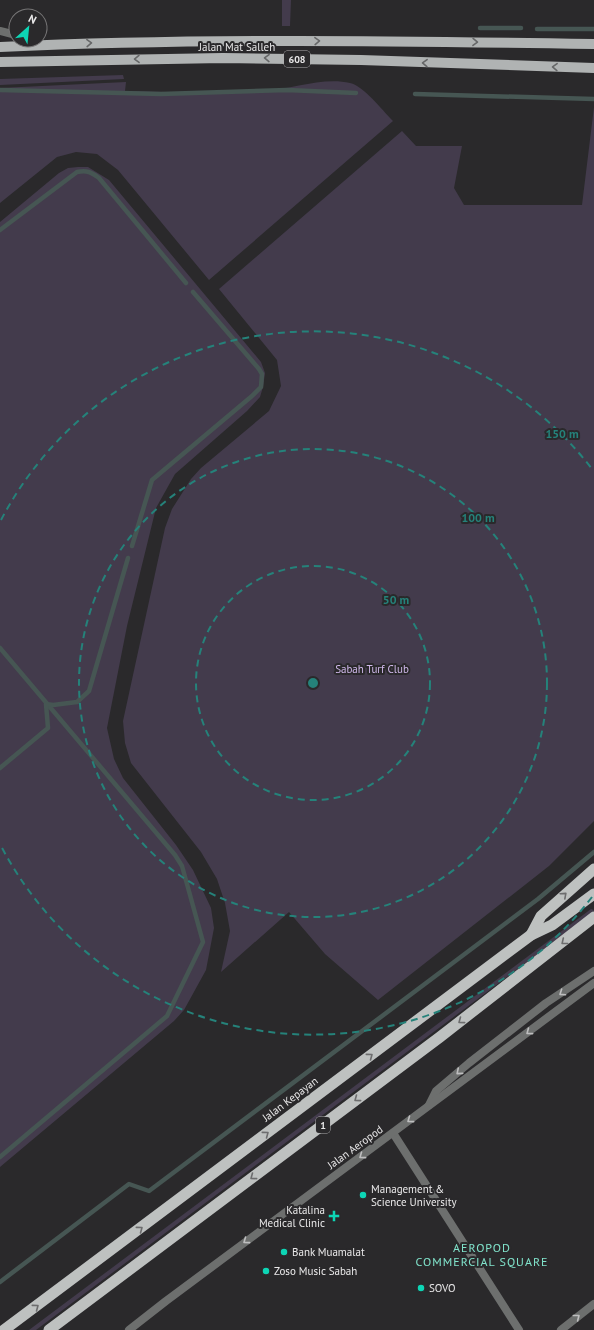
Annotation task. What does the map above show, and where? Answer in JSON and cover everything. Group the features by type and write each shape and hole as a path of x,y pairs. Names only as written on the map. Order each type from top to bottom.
{"highway":[{"path":"531,935 541,916 594,869"},
{"name":"Jalan Kepayan","path":"4,1330 531,935 552,925 594,894"},
{"name":"1","path":"49,1330 434,1042 594,918"},
{"path":"60,1330 65,1318"}],"main road":[{"name":"Jalan Mat Salleh","path":"0,47 387,40 594,44"},
{"name":"Jalan Mat Salleh","path":"0,62 223,58 361,60 594,68"}],"street":[{"path":"427,1108 436,1091 470,1063 546,1003 594,971"},
{"name":"Jalan Aeropod","path":"129,1330 594,983"},
{"path":"393,1133 519,1330"},
{"path":"560,1330 594,1304"}],"green space":[{"path":"282,0 291,0 290,26 282,26"},
{"path":"123,75 124,79 0,85 0,79"},
{"path":"329,81 350,83 367,93 393,121 209,280 118,170 97,154 76,152 57,157 0,203 0,88 126,82 125,91 213,93 275,90"},
{"name":"Sabah Turf Club","path":"594,107 594,821 549,866 378,1000 325,954 289,912 221,972 230,931 225,903 217,879 201,852 131,763 125,743 123,721 165,528 172,509 191,479 201,468 269,411 281,386 277,360 219,289 402,131 416,146 462,146 454,188 464,205 582,205"},
{"path":"88,167 109,180 261,362 265,373 260,397 247,411 175,474 156,508 127,626 107,728 114,759 123,778 176,845 193,870 211,908 214,928 206,970 184,1010 174,1021 0,1167 0,222 59,173 68,168"},
{"path":"591,909 594,910 593,912 36,1330 29,1330"}],"waterway":[{"path":"480,28 521,28"},
{"path":"537,29 594,29"},
{"path":"0,90 161,94 287,90 356,93"},
{"path":"415,94 594,99"},
{"path":"0,230 77,172 89,172 99,178 186,283"},
{"path":"132,546 152,480 261,387 262,374 259,369 193,292"},
{"path":"0,768 48,728 46,704 53,705 77,702 89,691 128,558"},
{"path":"0,648 175,855 182,866 203,942 167,1016 0,1157"},
{"path":"0,1282 129,1184 149,1191 538,899 594,852"}],"place":[{"name":"Management & Science University","path":"363,1195"},
{"name":"Katalina Medical Clinic","path":"334,1216"},
{"name":"Bank Muamalat","path":"284,1252"},
{"name":"Zoso Music Sabah","path":"266,1271"},
{"name":"SOVO","path":"421,1288"}],"district":[{"name":"AEROPOD COMMERCIAL SQUARE","path":"482,1254"}]}
